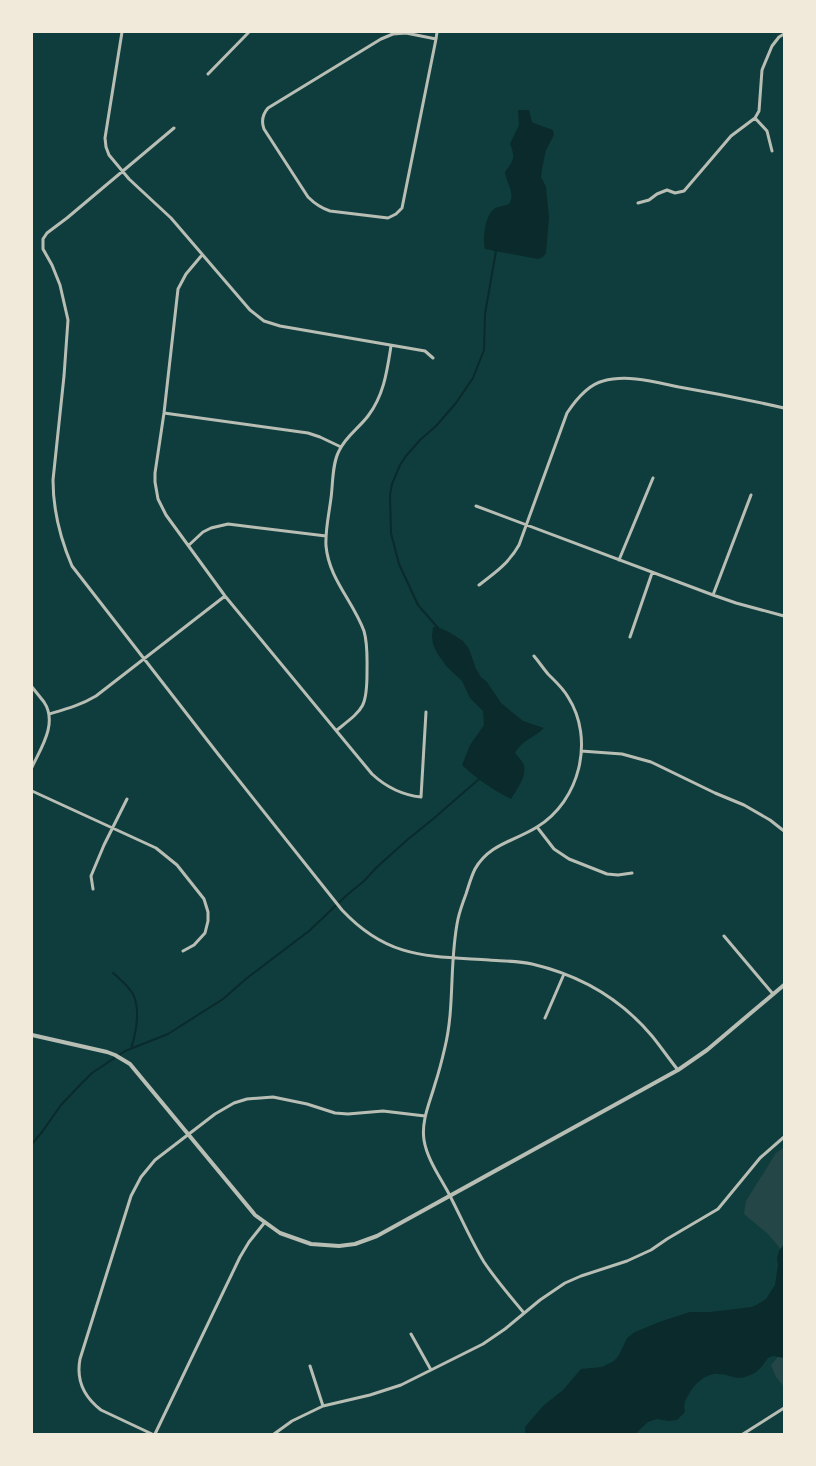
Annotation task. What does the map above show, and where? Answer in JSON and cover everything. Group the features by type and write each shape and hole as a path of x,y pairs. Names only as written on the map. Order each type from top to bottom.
{"street":[{"path":"122,32 105,143 109,155 129,179 171,218 250,310 264,321 280,326 425,351 433,358"},
{"path":"208,74 249,32"},
{"path":"436,39 406,33 389,35 268,108 265,112 262,120 264,128 308,197 314,203 322,208 330,210 388,218 399,211 403,204 438,32"},
{"path":"638,203 649,200 666,190 675,193 684,191 731,136 755,118 759,105 762,70 772,46 779,37 784,34"},
{"path":"755,118 767,131 772,151"},
{"path":"174,128 47,233 43,239 43,249 52,265 60,285 68,320 64,376 53,480 53,494 57,520 67,554 77,573 227,766 351,919 372,936 396,948 430,957 530,964 549,968 594,987 618,1003 652,1035 678,1070"},
{"path":"202,255 186,274 178,289 164,413 155,473 156,491 160,503 166,515 226,596 372,774 382,782 401,793 421,797 426,712"},
{"path":"337,730 353,719 363,705 367,692 367,650 361,624 331,571 328,559 326,536 335,468 341,447 368,415 380,397 386,378 391,346"},
{"path":"479,585 504,566 512,557 519,545 567,413 576,399 601,381 620,378 647,381 784,408"},
{"path":"164,413 308,433 320,436 341,447"},
{"path":"619,560 653,478"},
{"path":"713,595 752,495"},
{"path":"476,506 713,595 784,616"},
{"path":"189,545 203,532 211,528 228,524 326,536"},
{"path":"630,637 652,573"},
{"path":"48,714 72,708 85,703 96,696 226,596"},
{"path":"524,1313 484,1262 432,1163 423,1138 425,1116 446,1044 458,920 471,877 478,865 493,849 537,827 552,815 568,794 580,766 580,728 574,707 568,696 534,656"},
{"path":"32,687 44,702 49,722 48,730 32,767"},
{"path":"581,751 622,754 651,762 715,793 744,805 770,820 784,831"},
{"path":"32,791 156,848 177,865 204,899 208,912 208,921 205,933 194,945 183,951"},
{"path":"93,889 91,876 126,799"},
{"path":"537,827 554,849 569,859 607,874 618,875 632,873"},
{"path":"724,936 773,994"},
{"path":"544,1018 564,974"},
{"path":"32,1035 107,1052 123,1059 136,1071 255,1215 280,1233 303,1242 320,1245 348,1246 378,1236 678,1070 707,1050 784,985"},
{"path":"265,1222 249,1242 240,1257 153,1434 101,1410 94,1404 88,1398 81,1386 79,1378 79,1365 134,1188 149,1167 188,1134 226,1107 246,1099 273,1097 286,1099 335,1113 348,1114 383,1111 425,1116"},
{"path":"274,1434 292,1421 323,1406 386,1391 401,1385 483,1344 565,1283 626,1261 650,1250 718,1209 760,1158 784,1137"},
{"path":"411,1334 431,1370"},
{"path":"310,1366 323,1406"},
{"path":"742,1434 784,1408"},
{"path":"748,1430 751,1434"}],"shaded area":[{"path":"518,110 529,110 532,122 553,130 554,135 546,150 542,169 541,177 546,187 549,218 546,253 543,257 538,259 485,249 484,245 486,222 491,212 496,208 509,204 511,200 511,192 505,172 513,159 510,144 519,125"},
{"path":"433,627 449,632 463,641 469,649 476,669 501,703 523,721 544,728 521,745 515,753 523,763 524,772 521,782 511,799 485,784 462,765 470,745 484,725 483,711 470,698 462,681 447,667 437,653 433,644"},
{"path":"784,1147 784,1253 768,1234 744,1214 746,1201 776,1153"},
{"path":"784,1244 784,1358 773,1356 768,1358 758,1371 740,1378 718,1374 705,1377 691,1390 686,1398 684,1407 685,1412 677,1420 669,1421 657,1419 648,1422 635,1434 525,1434 525,1427 543,1406 563,1390 581,1369 602,1367 614,1361 619,1355 627,1338 635,1332 690,1312 710,1312 752,1307 766,1299 775,1285 778,1265 777,1258 779,1251"},
{"path":"784,1350 784,1387 776,1377 771,1365"}],"waterway":[{"path":"436,630 438,628 418,605 399,564 391,533 390,495 392,484 400,465 406,456 420,440 436,426 456,403 473,378 484,350 485,314 496,251 494,250"},
{"path":"32,1144 61,1105 92,1073 125,1051 168,1034 223,999 247,978 309,931 407,840 479,779"},
{"path":"113,973 130,990 136,1002 137,1022 131,1049"}]}
